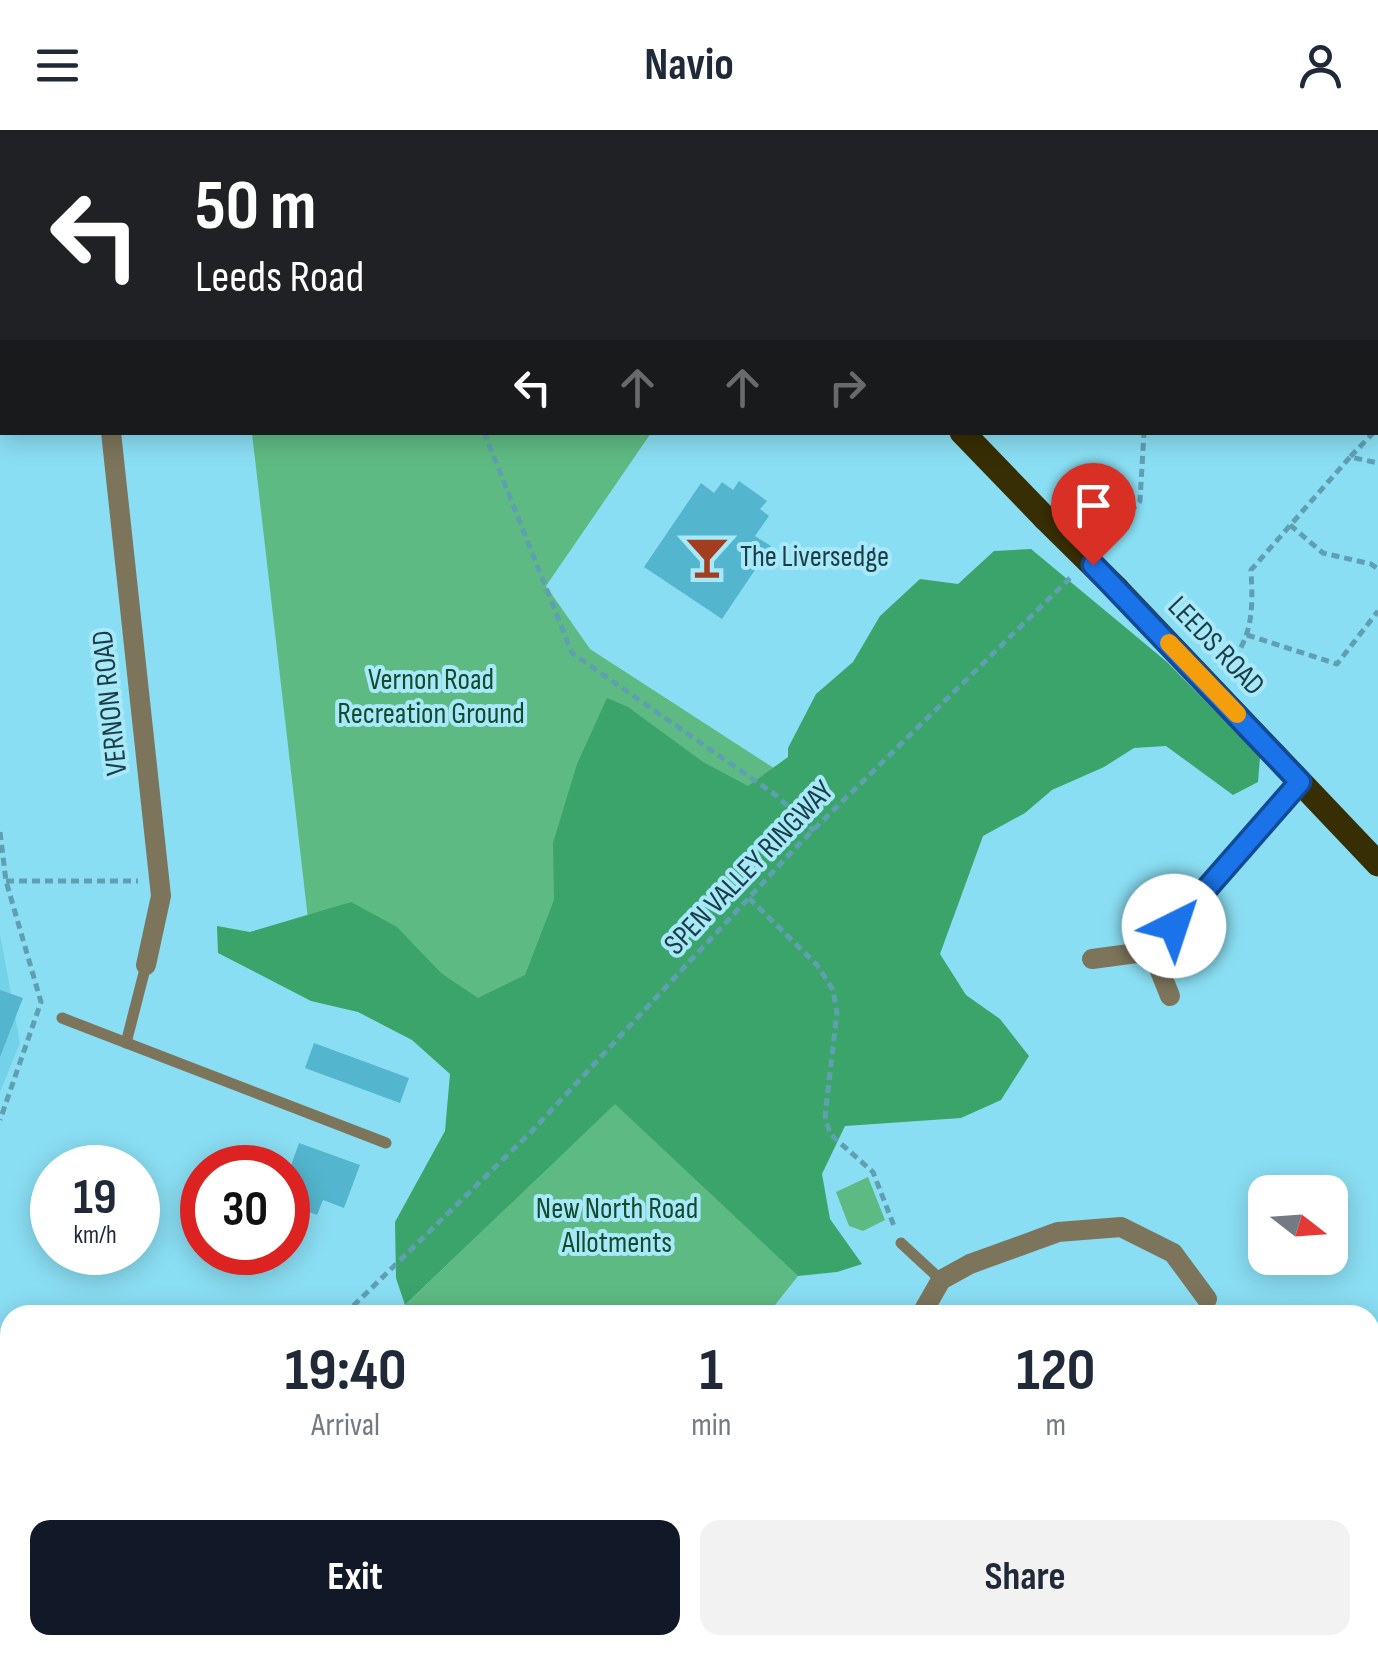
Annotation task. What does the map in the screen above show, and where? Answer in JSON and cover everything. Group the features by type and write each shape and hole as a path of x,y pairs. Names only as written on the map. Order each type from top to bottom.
{"main road":[{"name":"LEEDS ROAD","path":"965,435 1376,859"}],"street":[{"name":"VERNON ROAD","path":"110,435 160,881 161,896 146,965"},
{"path":"1092,959 1152,951 1300,782"},
{"path":"1152,951 1170,996"},
{"path":"927,1305 942,1280 970,1264 1058,1232 1121,1227 1173,1254 1207,1299"}],"lane":[{"path":"126,1043 146,965"},
{"path":"62,1018 386,1143"},
{"path":"900,1243 942,1280"}],"path":[{"path":"485,435 572,653 776,796 814,831"},
{"path":"1092,554 1140,500 1144,435"},
{"path":"1208,684 1238,656 1247,635 1253,612 1251,570 1372,435"},
{"path":"1350,457 1378,463"},
{"path":"1290,525 1324,553 1370,564 1378,570"},
{"name":"SPEN VALLEY RINGWAY","path":"354,1305 532,1132 749,898 1080,567"},
{"path":"1247,635 1337,664 1378,611"},
{"path":"0,832 6,881 41,1002 0,1120"},
{"path":"6,881 160,881"},
{"path":"749,898 817,964 833,990 837,1012 825,1116 830,1134 873,1172 900,1243"}],"shaded area":[{"path":"0,934 20,1043 0,1092"}],"green space":[{"name":"Vernon Road Recreation Ground","path":"252,435 650,435 546,586 590,649 803,787 530,1081 308,919"},
{"path":"1031,549 1167,662 1260,757 1258,782 1233,795 1166,746 1134,748 1104,767 1052,790 1025,813 983,836 940,954 966,995 1000,1019 1029,1056 1001,1100 961,1118 845,1126 822,1174 830,1219 862,1264 837,1272 798,1276 615,1104 405,1305 396,1278 395,1222 445,1131 450,1074 412,1040 358,1012 311,1001 218,953 217,926 250,932 351,902 397,927 441,973 478,998 525,975 554,900 553,843 577,764 607,698 628,707 703,762 748,786 788,757 788,748 816,694 853,662 880,616 920,579 958,584 994,551"},
{"name":"New North Road Allotments","path":"615,1103 798,1276 775,1305 405,1305"},
{"path":"868,1177 885,1220 863,1231 849,1226 836,1192"}],"building":[{"name":"The Liversedge","path":"739,481 767,501 760,509 769,516 755,536 771,546 722,619 644,567 701,483 714,493 722,482 733,490"},
{"path":"0,990 23,998 0,1057"},
{"path":"314,1043 409,1078 400,1103 305,1068"},
{"path":"310,1147 360,1165 344,1208 323,1200 317,1215 310,1212"}],"slow traffic":[{"path":"1169,643 1237,714"}],"place":[{"name":"The Liversedge","path":"707,557"}],"route":[{"path":"1093,565 1300,782 1174,926"}]}
